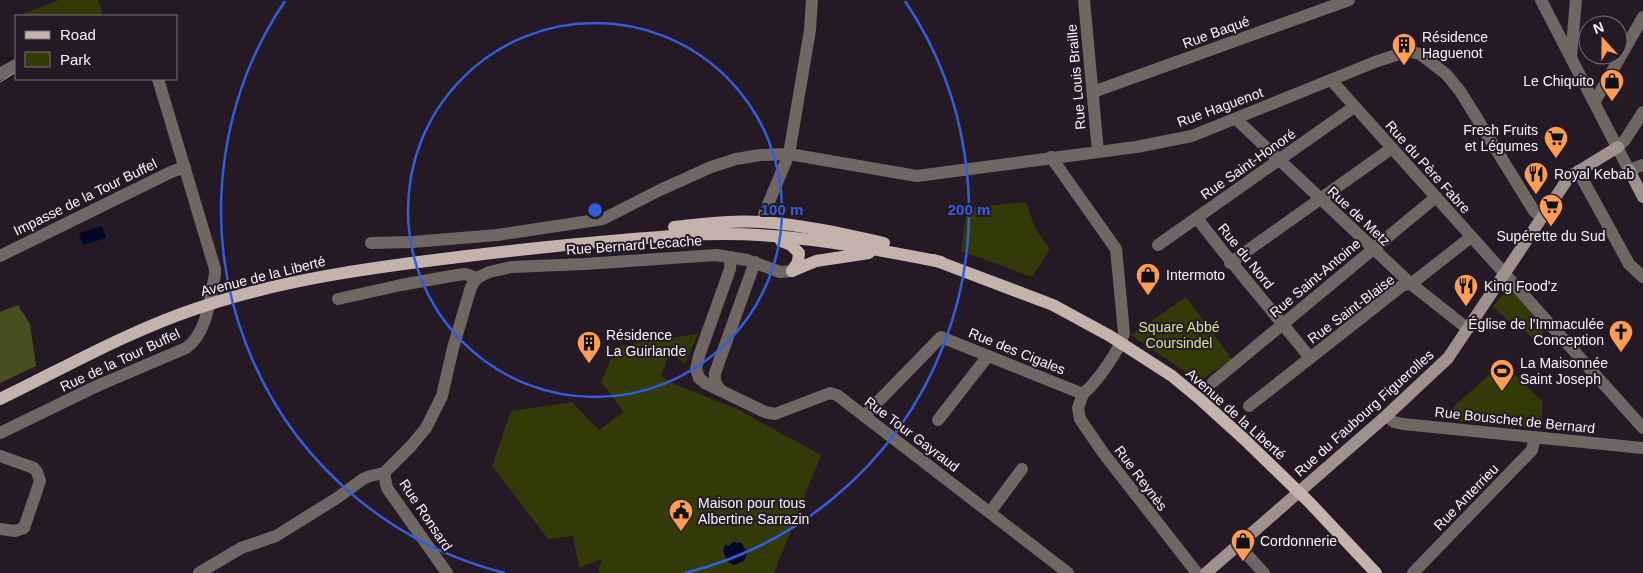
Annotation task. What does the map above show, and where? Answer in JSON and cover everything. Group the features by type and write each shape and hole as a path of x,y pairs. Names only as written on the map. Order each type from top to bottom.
{"main road":[{"name":"Avenue de la Liberté","path":"552,246 653,229 727,222 761,222 842,234 898,247 1053,305 1129,348 1172,376 1201,400 1310,502 1376,573"},
{"name":"Avenue de la Liberté","path":"0,399 142,329 194,309 250,292 329,275 397,264 552,246 676,235 726,234 767,235 885,251 941,262"},
{"path":"767,235 796,248 799,253 798,262 792,271"},
{"path":"792,271 816,261 885,251"}],"street":[{"path":"764,214 789,154 810,30 812,0"},
{"name":"Rue Louis Braille","path":"1084,0 1098,152"},
{"name":"Rue Baqué","path":"1093,92 1349,0"},
{"path":"1541,0 1643,198"},
{"path":"1571,57 1576,0"},
{"path":"1594,101 1643,17"},
{"name":"Rue Haguenot","path":"371,243 412,242 497,235 602,219 711,167 736,159 760,155 789,154 917,176 1098,152 1192,136 1393,55 1408,51 1420,54 1446,74 1460,91 1534,211 1542,218"},
{"path":"0,74 15,66"},
{"name":"Rue de la Tour Buffel","path":"0,433 97,386 186,348 193,343 203,326 216,274 158,80"},
{"name":"Rue du Père Fabre","path":"1331,80 1643,428"},
{"name":"Rue Saint-Honoré","path":"1158,245 1354,107"},
{"path":"1618,148 1626,140 1643,112"},
{"name":"Rue de Metz","path":"1236,118 1319,199 1411,284 1468,329"},
{"path":"1230,263 1392,148"},
{"name":"Rue du Faubourg Figuerolles","path":"1206,573 1386,416 1448,358 1569,177 1618,148"},
{"path":"1051,157 1116,249 1124,332 1122,341 1093,385 1083,394"},
{"path":"1629,170 1643,165"},
{"name":"Impasse de la Tour Buffel","path":"0,256 171,172 185,167"},
{"path":"1578,171 1629,264 1643,277"},
{"name":"Rue Saint-Antoine","path":"1213,382 1436,197"},
{"name":"Rue du Nord","path":"1197,218 1230,263 1310,358"},
{"name":"Rue Saint-Blaise","path":"1249,406 1403,285 1411,284 1471,237"},
{"name":"Rue Bernard Lecache","path":"477,278 489,272 511,267 716,255 755,262 780,272 792,271"},
{"name":"Rue Tour Gayraud","path":"732,257 730,269 699,356 696,369 699,378 705,383 765,412 775,414 830,394 837,395 1068,573"},
{"path":"720,390 715,382 715,373 755,262"},
{"path":"199,573 241,548 276,536 337,498 363,479 384,472 411,446 426,428 442,396 453,348 471,287 477,278 465,274 457,274 338,299"},
{"name":"Rue des Cigales","path":"864,416 941,337 1083,394"},
{"path":"938,420 988,356"},
{"name":"Rue Reynès","path":"1083,394 1078,408 1080,419 1104,454 1197,573"},
{"name":"Rue Bouschet de Bernard","path":"1386,416 1394,422 1403,424 1643,448"},
{"name":"Rue Anterrieu","path":"1413,573 1532,450 1535,437"},
{"path":"0,456 34,468 40,481 24,528 15,531 0,529"},
{"path":"990,512 1022,469"},
{"name":"Rue Ronsard","path":"384,472 387,488 447,573"},
{"path":"1238,545 1264,573"}],"green space":[{"path":"59,0 98,0 103,15 20,15"},
{"path":"1026,202 1035,228 1050,249 1032,277 961,251 967,208"},
{"path":"1506,290 1512,290 1547,329 1535,341 1514,319 1510,322 1493,307"},
{"name":"Square Abbé Coursindel","path":"1186,297 1232,359 1199,381 1131,335"},
{"path":"18,305 30,324 36,366 0,383 0,312"},
{"path":"698,334 685,364 670,352 661,376 674,384 737,409 821,455 774,573 598,573 602,559 579,568 573,536 548,539 492,466 511,411 572,402 599,430 624,412 601,382 617,346"},
{"name":"La Maisonnée Saint Joseph","path":"1491,373 1497,379 1515,375 1543,402 1540,429 1440,419"}],"water":[{"path":"102,226 106,238 83,245 79,233"},
{"path":"733,542 742,543 747,554 744,561 734,565 728,562 723,551 725,545 729,546"}],"tram line":[{"path":"0,82 15,73"}],"place":[{"name":"Résidence Haguenot","path":"1404,66"},
{"name":"Le Chiquito","path":"1612,102"},
{"name":"Fresh Fruits et Légumes","path":"1556,159"},
{"name":"Royal Kebab","path":"1536,195"},
{"name":"Supérette du Sud","path":"1551,227"},
{"name":"Intermoto","path":"1148,296"},
{"name":"King Food'z","path":"1466,307"},
{"name":"Église de l'Immaculée Conception","path":"1621,353"},
{"name":"Résidence La Guirlande","path":"589,364"},
{"name":"La Maisonnée Saint Joseph","path":"1502,392"},
{"name":"Maison pour tous Albertine Sarrazin","path":"681,532"},
{"name":"Cordonnerie","path":"1243,562"}]}
